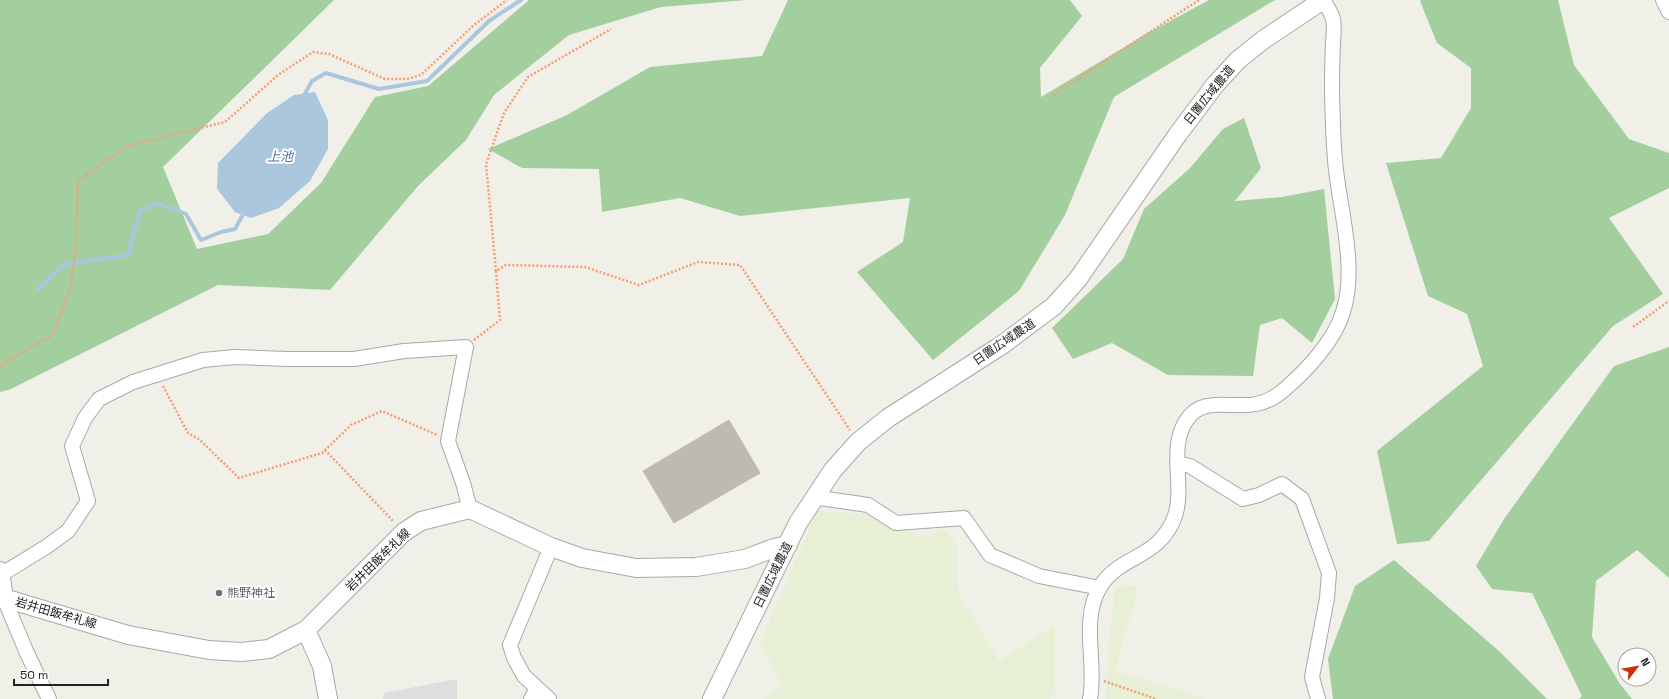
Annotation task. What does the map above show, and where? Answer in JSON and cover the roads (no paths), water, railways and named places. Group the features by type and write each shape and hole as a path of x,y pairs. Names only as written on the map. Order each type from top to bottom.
{"street":[{"path":"1090,699 1092,607 1100,588 1110,576 1123,565 1146,553 1165,535 1176,514 1178,499 1178,442 1182,428 1188,418 1196,410 1206,406 1215,404 1255,404 1277,396 1316,358 1343,314 1349,277 1334,144 1332,82 1334,20 1323,0"},
{"name":"日置広域農道","path":"712,699 813,497 833,470 858,442 888,418 1002,345 1054,306 1078,278 1178,134 1215,85 1238,60 1263,40 1323,0"},
{"path":"1662,0 1669,12"},
{"path":"49,699 2,598 1,572 46,547 68,531 88,501 72,446 85,418 99,399 133,382 202,360 235,356 287,359 354,359 404,351 466,346 448,441 463,483 470,509 551,546 582,558 636,568 696,567 745,559 774,548 788,545"},
{"path":"1178,463 1190,466 1243,499 1259,495 1282,484 1302,498 1329,573 1327,598 1312,677 1318,699"},
{"path":"813,497 868,505 896,523 964,518 990,555 1038,576 1100,588"},
{"name":"岩井田飯牟礼線","path":"2,598 128,635 209,650 241,652 269,649 306,630 404,532 421,521 470,509"},
{"path":"549,699 534,693 514,658 510,645 551,546"},
{"path":"306,630 322,666 328,699"}],"water":[{"name":"上池","path":"315,92 328,120 328,149 310,181 279,208 251,218 235,212 217,189 218,163 267,113 294,95"}],"waterway":[{"path":"303,97 312,81 326,73 379,89 427,81 489,21 521,0"},
{"path":"38,289 65,264 129,255 140,212 157,203 186,214 201,240 221,232 235,229 245,211"}],"place":[{"name":"熊野神社","path":"219,593"}]}
